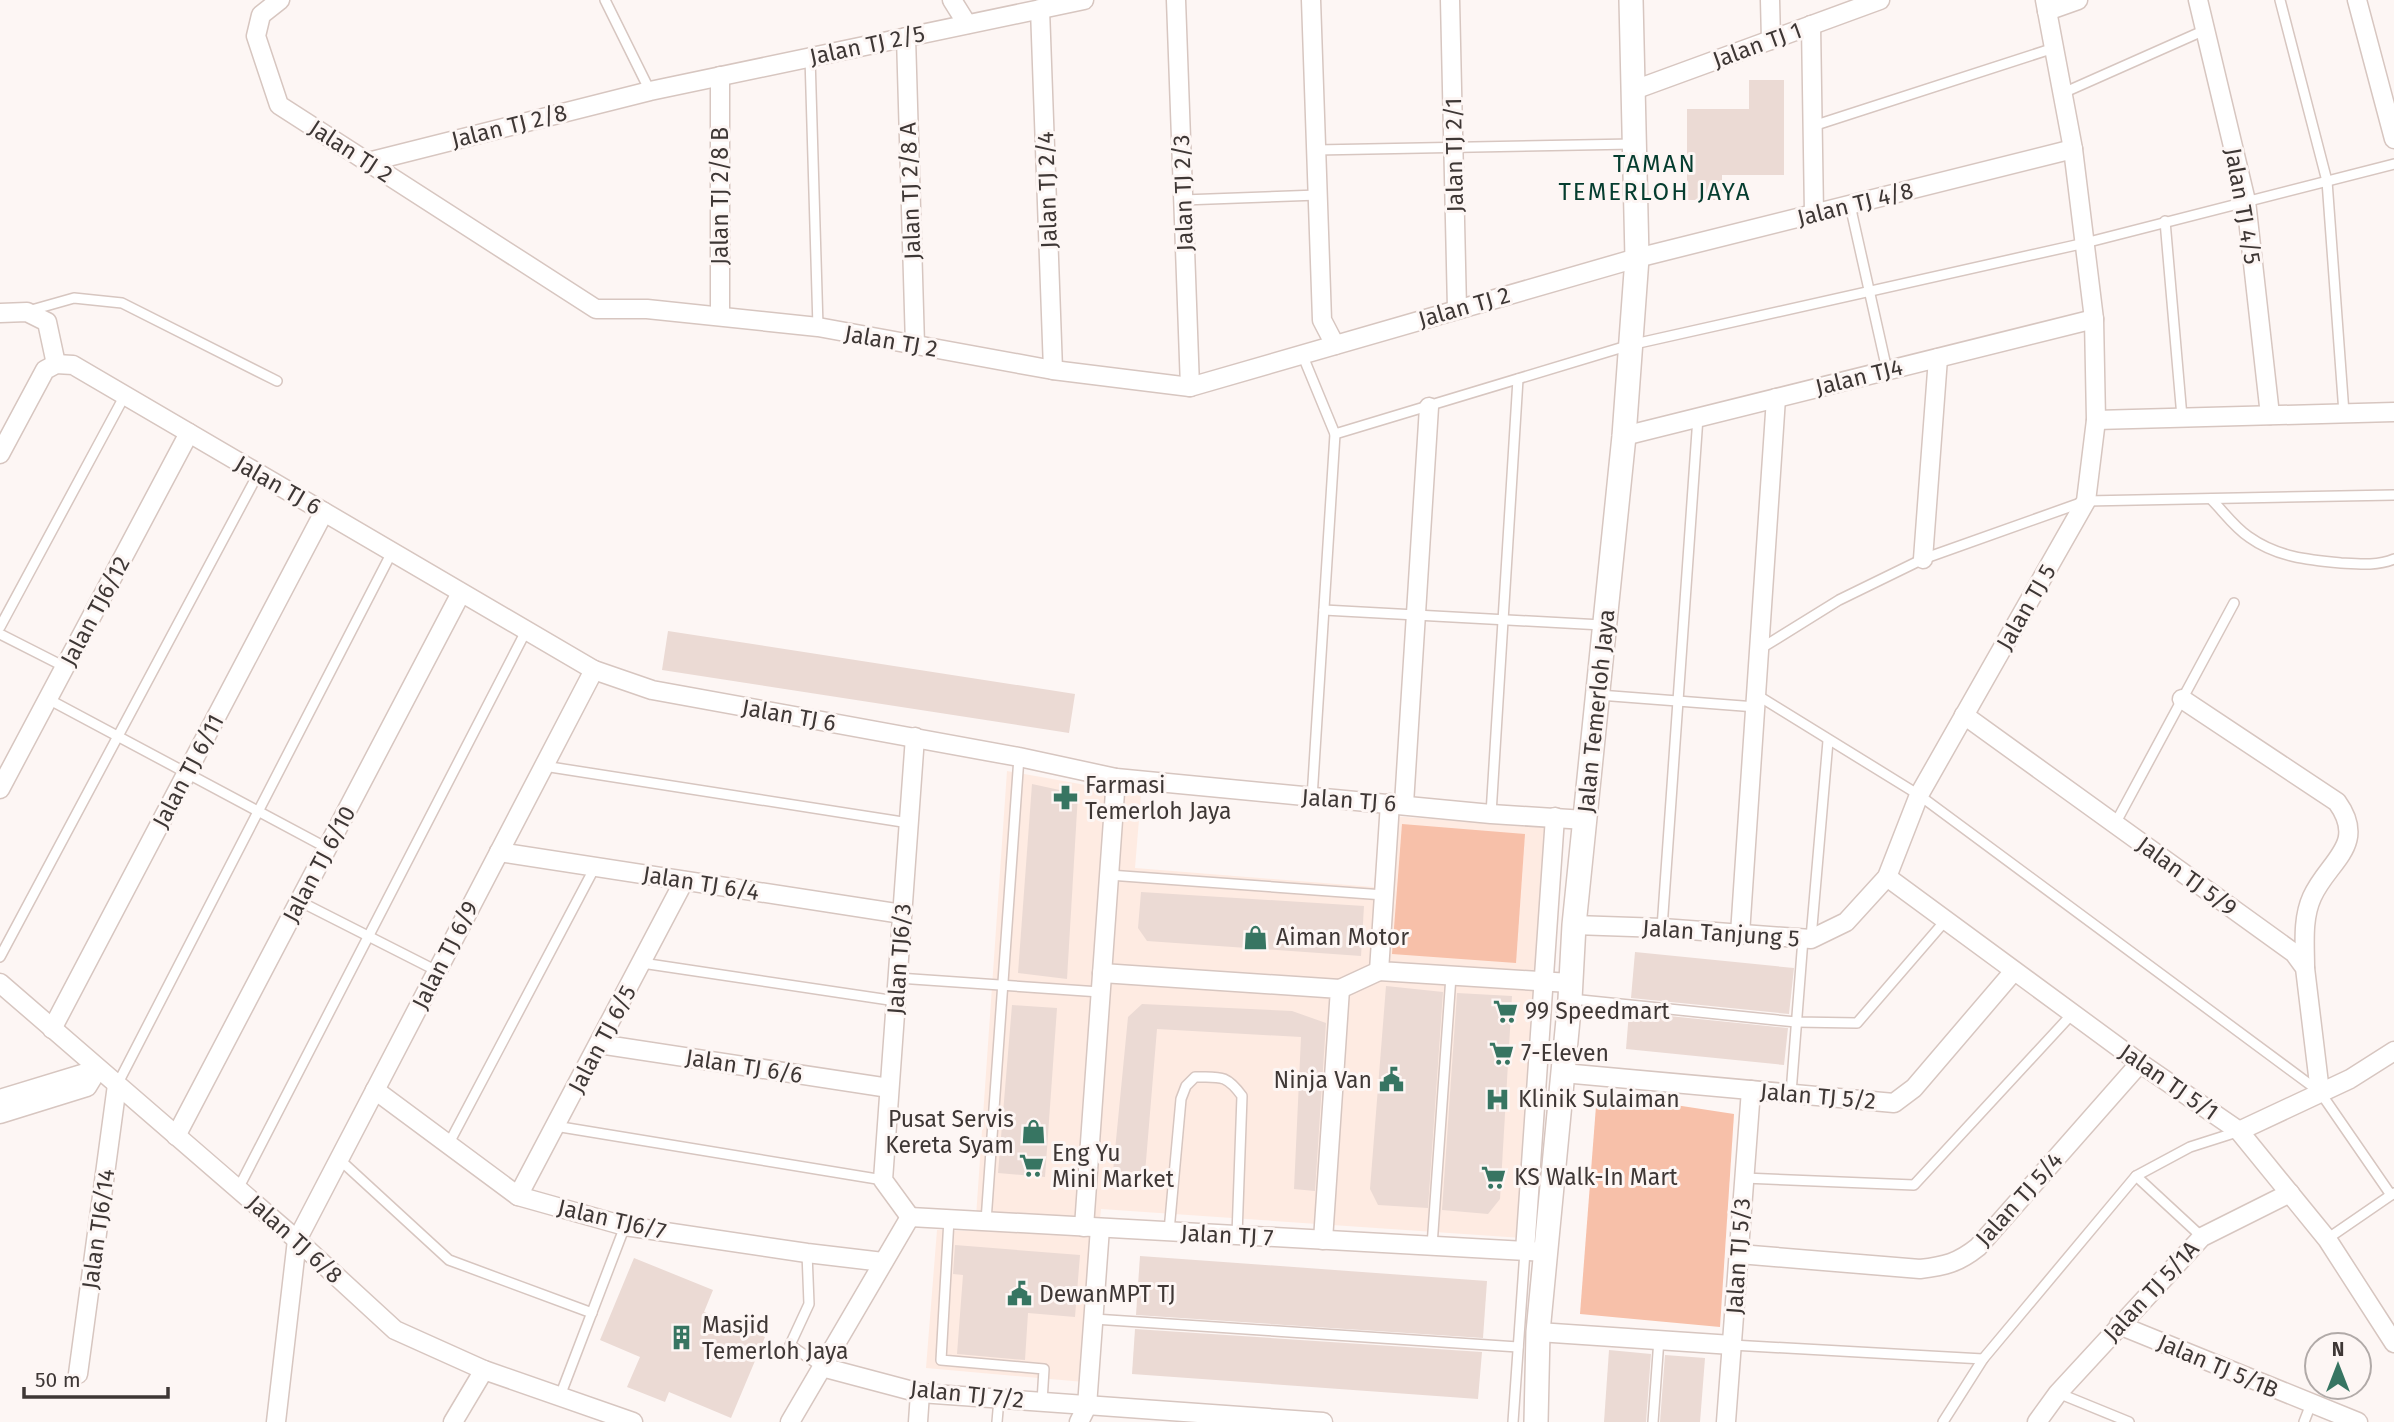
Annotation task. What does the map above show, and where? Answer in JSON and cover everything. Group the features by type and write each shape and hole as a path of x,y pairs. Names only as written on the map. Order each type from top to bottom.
{"street":[{"name":"Jalan TJ 2","path":"280,0 261,15 256,37 279,105 596,309 647,309 818,327 1053,370 1190,387 1637,258"},
{"path":"952,0 967,24"},
{"name":"Jalan TJ 2/5","path":"650,90 1084,0"},
{"name":"Jalan TJ 2/3","path":"1176,0 1190,387"},
{"path":"1311,0 1322,320 1335,345"},
{"name":"Jalan TJ 2/1","path":"1450,0 1457,309"},
{"name":"Jalan Temerloh Jaya","path":"1536,1422 1538,1332 1535,1252 1563,1073 1574,925 1624,436 1637,258 1632,0"},
{"path":"1770,0 1771,40"},
{"name":"Jalan TJ 1","path":"1634,90 1880,0"},
{"path":"2046,6 2078,0"},
{"name":"Jalan TJ 4/5","path":"2198,0 2246,201 2270,415"},
{"path":"2357,0 2394,139"},
{"name":"Jalan TJ 5","path":"1887,877 1919,795 2086,501 2096,420 2094,319 2073,149 2046,6"},
{"name":"Jalan TJ 2/4","path":"1040,9 1053,370"},
{"path":"1811,25 1814,214"},
{"name":"Jalan TJ 2/8 A","path":"906,37 915,345"},
{"name":"Jalan TJ 2/8 B","path":"720,76 720,316"},
{"name":"Jalan TJ 2/8","path":"368,162 650,90"},
{"name":"Jalan TJ 4/8","path":"1637,258 2073,149"},
{"path":"0,313 27,312 47,322 65,365 45,370 0,454"},
{"name":"Jalan TJ4","path":"1624,436 2094,319"},
{"path":"1923,559 1938,358"},
{"name":"Jalan TJ 6","path":"65,365 125,396 594,670 652,690 915,737 1116,778 1312,798 1585,820"},
{"path":"1740,934 1776,398"},
{"path":"1378,971 1384,895 1397,803 1416,616 1429,407"},
{"path":"2096,420 2394,412"},
{"name":"Jalan TJ6/12","path":"0,789 189,433"},
{"name":"Jalan TJ 6/11","path":"52,1029 324,512"},
{"name":"Jalan TJ 6/10","path":"176,1136 461,593"},
{"name":"Jalan TJ 6/9","path":"297,1240 594,670"},
{"path":"2182,699 2337,802 2348,817 2349,834 2344,848 2312,897 2305,929 2305,968 2320,1092"},
{"name":"Jalan TJ 5/9","path":"1964,715 2294,953 2305,968"},
{"name":"Jalan TJ6/3","path":"883,1180 915,737"},
{"path":"1079,1422 1087,1406 1094,1320 1092,1227 1100,992 1116,778"},
{"path":"1535,1252 1543,982 1555,817"},
{"name":"Jalan TJ 6/4","path":"499,852 902,914"},
{"name":"Jalan Tanjung 5","path":"1574,925 1662,928 1807,939 1846,922 1887,877"},
{"name":"Jalan TJ 5/1","path":"1887,877 2140,1063 2239,1131 2326,1239 2394,1343"},
{"name":"Jalan TJ 6/5","path":"518,1196 684,881"},
{"path":"1102,974 1340,989 1378,971 1543,982 1570,991"},
{"name":"Jalan TJ 5/2","path":"1563,1073 1894,1103 1914,1088 2014,971"},
{"name":"Jalan TJ 6/8","path":"0,984 297,1240 396,1330 484,1370 633,1422"},
{"path":"1323,1240 1340,989"},
{"name":"Jalan TJ 6/6","path":"599,1044 889,1088"},
{"path":"2239,1131 2350,1079 2394,1051"},
{"name":"Jalan TJ 5/4","path":"1739,1254 1920,1269 1941,1267 1961,1260 1978,1247 2140,1063"},
{"path":"0,1099 98,1069"},
{"path":"0,1114 87,1087 98,1069"},
{"name":"Jalan TJ6/14","path":"79,1374 117,1085"},
{"name":"Jalan TJ6/7","path":"375,1090 518,1196 625,1226 883,1262"},
{"name":"Jalan TJ 5/3","path":"1726,1422 1751,1090"},
{"path":"790,1422 909,1217 883,1180"},
{"name":"Jalan TJ 5/1A","path":"2037,1422 2057,1392 2202,1237 2290,1193"},
{"name":"Jalan TJ 7","path":"909,1217 1535,1252"},
{"path":"276,1422 297,1240"},
{"name":"Jalan TJ 5/1B","path":"2119,1325 2358,1422"},
{"path":"1538,1332 1732,1345"},
{"name":"Jalan TJ 7/2","path":"822,1367 920,1393 1323,1422"},
{"path":"453,1422 484,1370"},
{"path":"918,1422 920,1393"}],"lane":[{"path":"605,0 650,90"},
{"path":"2280,0 2326,181 2344,413"},
{"path":"2063,93 2205,30"},
{"path":"1813,125 2054,48"},
{"path":"810,57 818,327"},
{"path":"1316,150 1635,144"},
{"path":"1335,434 1630,345 2085,243 2165,220 2394,164"},
{"path":"1183,200 1318,194"},
{"path":"1850,205 1887,370"},
{"path":"2165,220 2182,417"},
{"path":"27,312 74,299 122,303 277,382"},
{"path":"1302,354 1335,434 1312,798"},
{"path":"1491,814 1518,379"},
{"path":"0,626 125,396"},
{"path":"1662,928 1698,417"},
{"path":"0,957 258,474"},
{"path":"1760,649 1839,600 1923,559 2086,501 2394,495"},
{"path":"2211,499 2247,536 2272,551 2302,559 2360,564 2394,559"},
{"path":"117,1085 392,552"},
{"path":"2115,824 2234,603"},
{"path":"1324,610 1503,622 1604,625"},
{"path":"238,1189 526,631"},
{"path":"0,634 65,667"},
{"path":"1597,695 1678,701 1756,701 1919,795 2320,1092 2393,1194 2326,1239"},
{"path":"48,699 327,848"},
{"path":"1791,1093 1796,1022 1828,741"},
{"path":"986,1221 1019,757"},
{"path":"544,766 909,823"},
{"path":"447,1145 595,867"},
{"path":"1109,875 1384,895"},
{"path":"299,901 437,971"},
{"path":"1570,991 1796,1022 1857,1023 1945,921"},
{"path":"642,963 896,1002"},
{"path":"1432,1246 1451,976"},
{"path":"898,978 1100,992"},
{"path":"1744,1178 1914,1185 2073,1013"},
{"path":"1169,1231 1181,1099 1186,1086 1195,1077 1224,1077 1242,1096 1237,1235"},
{"path":"555,1126 883,1180"},
{"path":"1942,1422 1983,1359 2136,1176 2190,1147 2239,1131"},
{"path":"339,1159 449,1260 592,1313"},
{"path":"2136,1176 2202,1237"},
{"path":"949,1219 941,1360 1044,1369 1042,1402"},
{"path":"560,1396 625,1226"},
{"path":"1513,1422 1518,1347 1535,1252"},
{"path":"807,1253 809,1304 790,1345 822,1367"},
{"path":"1094,1320 1518,1347"},
{"path":"1653,1422 1659,1339"},
{"path":"1732,1345 1983,1359"},
{"path":"2057,1392 2129,1422"},
{"path":"997,1422 999,1399"},
{"path":"2304,1422 2311,1404"}],"shaded area":[{"path":"1007,771 1141,795 1135,868 1374,887 1380,815 1563,829 1536,1239 1101,1209 1084,1382 926,1368 937,1230 975,1231"},
{"path":"1402,824 1525,834 1516,963 1392,954"},
{"path":"1597,1093 1734,1114 1720,1327 1580,1314"}],"building":[{"path":"1749,80 1784,80 1784,175 1722,175 1722,200 1687,200 1687,109 1749,109"},
{"path":"668,631 1075,694 1069,733 662,670"},
{"path":"1032,784 1078,794 1067,979 1018,973"},
{"path":"1141,892 1364,906 1361,956 1147,941 1138,928"},
{"path":"1635,952 1794,968 1789,1014 1631,998"},
{"path":"1386,986 1443,992 1428,1208 1378,1205 1370,1189"},
{"path":"1457,993 1512,996 1500,1199 1488,1214 1442,1210"},
{"path":"1142,1004 1292,1011 1326,1023 1315,1191 1294,1189 1301,1037 1157,1029 1145,1173 1113,1171 1128,1017"},
{"path":"1012,1005 1057,1008 1045,1177 998,1173"},
{"path":"1629,1012 1788,1028 1784,1065 1626,1049"},
{"name":"DewanMPT TJ","path":"955,1245 1080,1255 1075,1317 1028,1313 1025,1360 957,1354 963,1275 953,1274"},
{"path":"1140,1256 1487,1281 1483,1338 1136,1315"},
{"name":"Masjid Temerloh Jaya","path":"634,1258 713,1290 704,1312 765,1337 731,1418 669,1392 665,1402 627,1387 640,1357 600,1340"},
{"path":"1135,1329 1482,1352 1478,1399 1132,1374"},
{"path":"1609,1350 1651,1354 1646,1422 1604,1422"},
{"path":"1665,1355 1705,1358 1700,1422 1660,1422"}],"place":[{"name":"Farmasi Temerloh Jaya","path":"1065,798"},
{"name":"Aiman Motor","path":"1256,937"},
{"name":"99 Speedmart","path":"1505,1011"},
{"name":"7-Eleven","path":"1501,1053"},
{"name":"Ninja Van","path":"1392,1080"},
{"name":"Klinik Sulaiman","path":"1498,1099"},
{"name":"Pusat Servis Kereta Syam","path":"1034,1132"},
{"name":"Eng Yu Mini Market","path":"1032,1166"},
{"name":"KS Walk-In Mart","path":"1494,1177"},
{"name":"DewanMPT TJ","path":"1019,1294"},
{"name":"Masjid Temerloh Jaya","path":"682,1338"}],"district":[{"name":"TAMAN TEMERLOH JAYA","path":"1655,178"}]}
